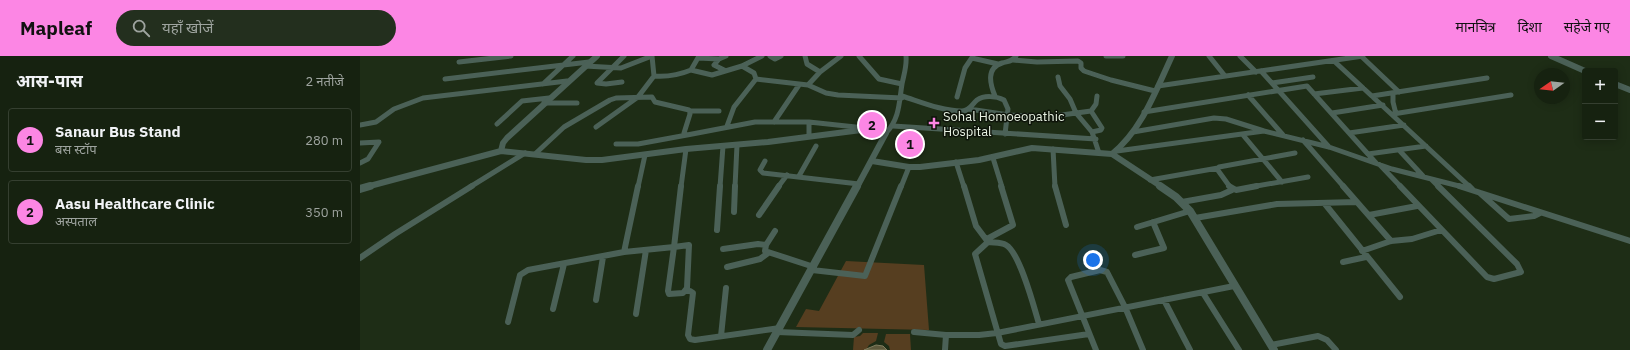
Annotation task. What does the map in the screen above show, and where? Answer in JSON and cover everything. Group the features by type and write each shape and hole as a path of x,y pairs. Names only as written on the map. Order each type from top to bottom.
{"street":[{"path":"459,62 511,56"},
{"path":"543,84 573,56"},
{"path":"501,151 503,143 507,138 597,56"},
{"path":"622,82 597,83 624,56"},
{"path":"445,79 587,64 611,68 626,67 652,56 654,76 638,98 596,128"},
{"path":"726,56 719,59 714,65 726,70"},
{"path":"654,76 674,76 691,70 706,75 742,66 762,56"},
{"path":"770,56 773,59 781,56"},
{"path":"805,56 804,61 820,72"},
{"path":"808,85 820,72 841,56"},
{"path":"858,56 879,79 902,84"},
{"path":"767,350 886,133 893,126 902,97 902,84 906,67 906,56"},
{"path":"1106,56 1123,56"},
{"path":"1114,152 1133,132 1172,56"},
{"path":"1209,56 1225,76"},
{"path":"1240,56 1272,83 1329,147"},
{"path":"1320,56 1325,62"},
{"path":"995,96 990,85 989,78 993,70 998,64 1014,58 1037,62 1058,58 1078,61 1081,63 1081,68 1084,71 1111,80 1156,89 1225,76 1362,56 1399,92"},
{"path":"1551,56 1582,70"},
{"path":"691,70 699,57 719,59"},
{"path":"957,97 965,68 973,57 998,64"},
{"path":"1334,61 1394,114 1426,146 1509,219 1534,216 1540,213"},
{"path":"742,66 754,72 756,79"},
{"path":"1058,77 1060,86 1070,99 1076,113 1096,139 1100,153"},
{"path":"1272,83 1313,77"},
{"path":"1372,96 1487,78"},
{"path":"756,79 808,85 826,93 838,96 902,97 964,112 979,99 995,96 1006,101 1008,104 1009,115 1005,134"},
{"path":"727,126 728,117 756,79"},
{"path":"360,125 376,122 394,109 423,98 567,82"},
{"path":"774,122 799,85"},
{"path":"1618,85 1630,90"},
{"path":"1144,112 1307,86 1417,206 1490,279 1521,272 1516,264 1399,150"},
{"path":"1314,94 1363,88"},
{"path":"1393,93 1392,102 1394,114"},
{"path":"1248,95 1283,135"},
{"path":"1394,114 1511,95"},
{"path":"969,109 1009,115 1046,117 1090,111 1096,104 1097,96"},
{"path":"535,154 564,127 616,98 652,97 656,102 690,111 719,111"},
{"path":"497,124 522,101 547,100 577,103"},
{"path":"1332,113 1383,105"},
{"path":"687,135 684,133 690,111"},
{"path":"1090,111 1102,128 1101,130 1092,132"},
{"path":"1133,132 1214,118 1226,119 1264,131 1329,147 1378,164 1476,191 1540,213 1630,240"},
{"path":"616,144 638,144 727,126 755,122 809,122 869,129 886,133"},
{"path":"809,122 809,136"},
{"path":"1349,133 1404,125"},
{"path":"893,126 1096,139"},
{"path":"360,189 501,151 594,160 869,129"},
{"path":"872,161 909,167 920,167 992,158 1025,148 1053,148 1100,153 1264,131"},
{"path":"1243,135 1282,182"},
{"path":"1303,140 1391,241"},
{"path":"360,143 378,142 368,159 360,163"},
{"path":"734,212 737,145"},
{"path":"717,230 722,146"},
{"path":"799,176 816,146"},
{"path":"1368,154 1426,146"},
{"path":"1053,148 1054,183 1066,225"},
{"path":"686,149 668,291 669,294 685,291 690,291 693,293 688,335 690,339 695,340 778,330 854,335 859,330"},
{"path":"1114,152 1150,180 1182,202 1190,211 1272,348 1318,336 1327,340 1336,350"},
{"path":"360,258 401,230 525,153"},
{"path":"1150,180 1295,153"},
{"path":"624,252 646,155"},
{"path":"992,158 1013,225 987,241 976,251 975,254 1001,344 1005,346 1089,334"},
{"path":"765,161 761,172 859,184"},
{"path":"956,162 976,226 987,241 1005,244 1010,248 1024,276 1039,324"},
{"path":"775,231 766,245 765,252 813,268 864,276 909,167"},
{"path":"1218,168 1232,190"},
{"path":"759,215 787,175"},
{"path":"1182,202 1221,195 1232,190 1308,177"},
{"path":"1195,218 1277,204 1357,202"},
{"path":"1324,204 1400,297"},
{"path":"1369,216 1417,206"},
{"path":"1137,227 1190,211"},
{"path":"1135,255 1164,248 1153,222"},
{"path":"1342,262 1364,254 1391,241 1412,239 1441,230"},
{"path":"508,322 522,272 624,252 686,244 690,246 687,288 685,291"},
{"path":"723,249 758,244 766,245"},
{"path":"636,314 646,250"},
{"path":"727,267 760,259 768,253"},
{"path":"596,300 603,257"},
{"path":"553,309 564,264"},
{"path":"1096,350 1081,316 1068,280 1071,277 1100,270 1107,272 1125,307 1143,350"},
{"path":"914,332 946,335 979,335 997,333 1234,286"},
{"path":"721,336 726,288"},
{"path":"1203,293 1239,350"},
{"path":"1164,300 1190,350"},
{"path":"945,350 946,335"}],"shaded area":[{"path":"846,261 924,265 929,330 796,327 806,309 819,311"},
{"path":"863,333 878,333 876,341 869,345 866,350 853,350 854,337 860,336"},
{"path":"886,334 910,334 911,350 890,350 889,346 884,342"}],"building":[{"path":"909,136 919,137 912,152 902,150"},
{"path":"876,345 883,346 887,350 864,350"}],"place":[{"name":"Sohal Homoeopathic Hospital","path":"934,123"},
{"name":"Aasu Healthcare Clinic","path":"872,125"},
{"name":"Sanaur Bus Stand","path":"910,144"}]}
